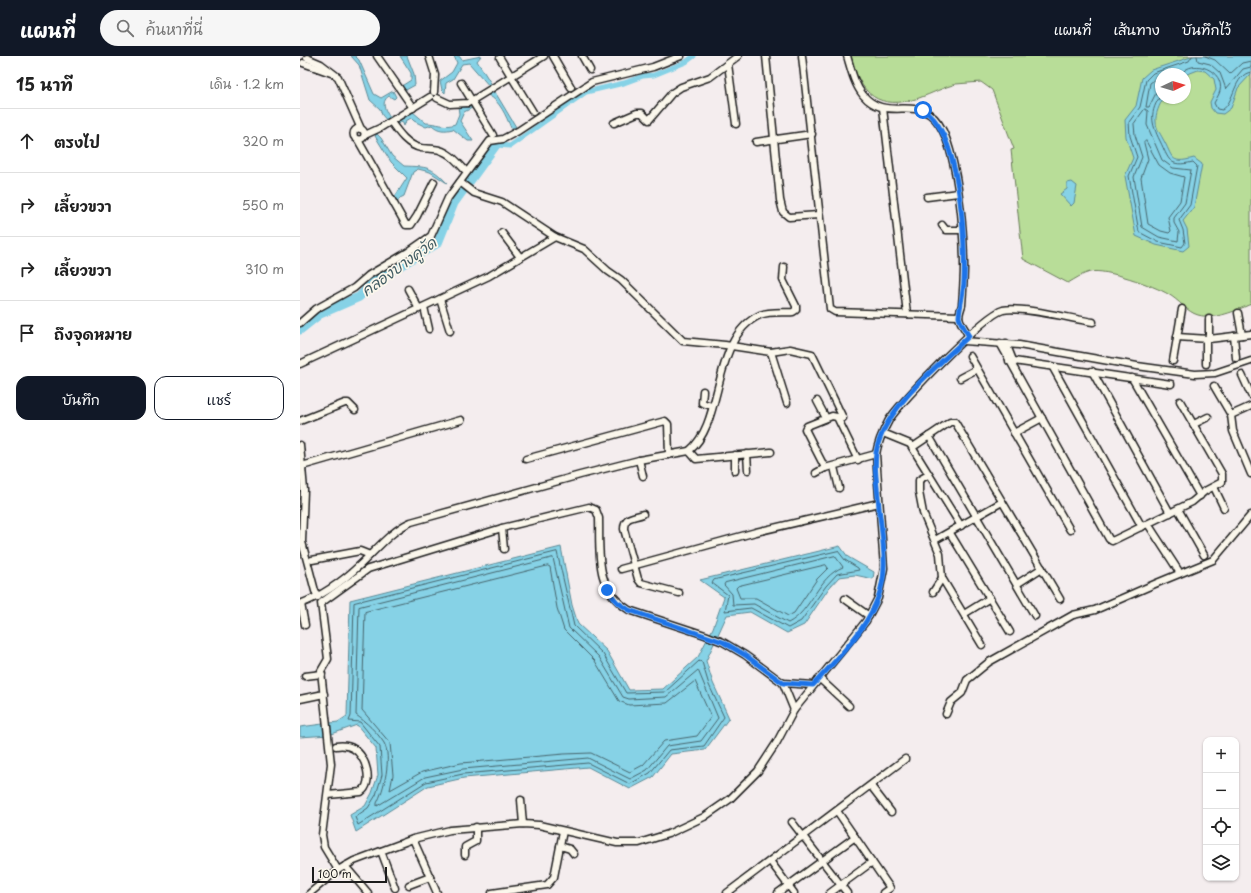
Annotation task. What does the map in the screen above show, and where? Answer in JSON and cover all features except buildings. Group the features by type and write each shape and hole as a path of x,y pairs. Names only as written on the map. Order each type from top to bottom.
{"street":[{"path":"377,56 413,108"},
{"path":"429,56 435,75 434,95"},
{"path":"434,95 446,103 460,104 472,100 544,56"},
{"path":"553,56 571,87"},
{"path":"582,56 590,70"},
{"path":"300,323 316,309 354,288 369,275 424,242 435,229 448,198 462,183 490,141 503,139 518,131 592,82 653,67 682,56"},
{"path":"614,122 637,113 642,113 649,120 672,93 681,87 710,77 738,56"},
{"path":"766,56 780,200 783,212 789,217 819,215"},
{"path":"802,56 812,134 819,215 830,309 835,312 959,316"},
{"path":"847,56 853,78 863,94 876,106 883,108 923,110 936,119 949,146 958,193 962,230 964,282 959,316 969,336"},
{"path":"500,58 533,112"},
{"path":"305,60 322,64 338,78 365,135"},
{"path":"728,64 736,124"},
{"path":"461,83 493,135"},
{"path":"358,140 365,135 393,125 413,108 434,95"},
{"path":"883,108 907,314"},
{"path":"393,125 412,145 421,148 444,151 464,169"},
{"path":"361,129 356,129 353,132 354,138 358,140 406,225 411,225 417,216 434,182"},
{"path":"756,142 812,134"},
{"path":"462,183 474,194 502,202 555,237 584,249 601,265 621,280 684,341 732,344 771,352 790,349 812,354 843,418"},
{"path":"926,197 958,193"},
{"path":"942,225 946,230 962,230"},
{"path":"502,233 520,257"},
{"path":"300,364 489,276 555,237"},
{"path":"305,625 301,604 318,597 360,565 399,528 410,522 639,460 689,451 695,446 706,426 732,344 744,326 761,315 793,312 796,310 796,306 783,280 784,267"},
{"path":"408,289 422,308 430,329"},
{"path":"440,300 450,331"},
{"path":"1173,361 1182,309"},
{"path":"310,893 344,866 413,839 450,830 523,824 539,825 617,843 639,843 668,834 704,817 730,799 758,771 777,742 794,710 813,685 843,651 869,616 878,598 884,568 876,454 883,433 890,419 917,387 969,336 989,318 1004,310 1027,311 1093,322"},
{"path":"1238,313 1242,335"},
{"path":"1206,364 1209,319"},
{"path":"1177,337 1208,339 1251,334"},
{"path":"1234,336 1236,358"},
{"path":"964,341 1003,343 1195,374 1215,373 1251,361"},
{"path":"1003,343 1012,363 1110,541 1116,540 1195,501 1200,496 1222,482 1222,474 1180,401"},
{"path":"771,352 787,403"},
{"path":"970,356 1070,530"},
{"path":"1012,363 1092,371 1171,384"},
{"path":"1052,366 1145,526 1178,570"},
{"path":"960,378 977,369"},
{"path":"1092,371 1170,513"},
{"path":"1242,375 1251,395"},
{"path":"1132,378 1200,496"},
{"path":"1214,386 1231,415 1233,431 1251,474"},
{"path":"704,390 702,403 712,406"},
{"path":"817,401 826,418"},
{"path":"300,421 345,403 348,403 355,410"},
{"path":"1231,415 1251,406"},
{"path":"825,468 805,429 808,426 835,415 858,460"},
{"path":"1194,424 1208,417"},
{"path":"1014,433 1042,418"},
{"path":"302,466 461,420"},
{"path":"526,459 665,421 668,424 669,455"},
{"path":"912,446 950,422 955,422 1060,600"},
{"path":"883,433 900,439 912,446 928,475 961,526"},
{"path":"928,436 1035,616"},
{"path":"300,444 302,466 302,542 314,591 318,597"},
{"path":"689,451 696,459 771,452"},
{"path":"747,454 748,470"},
{"path":"816,473 825,468 834,467 876,454"},
{"path":"735,455 736,471"},
{"path":"639,460 643,476"},
{"path":"834,467 839,488"},
{"path":"928,475 919,480 919,492 923,513 940,554 942,578 982,645"},
{"path":"1214,487 1224,508"},
{"path":"935,540 950,533 1002,502"},
{"path":"621,569 756,532 879,504"},
{"path":"338,870 324,847 322,835 328,795 330,764 322,674 322,667 328,659 321,605 322,601 368,569 502,528 589,508 596,510 599,518 601,574 607,590 617,602 629,610 723,642 745,655 783,683 794,710"},
{"path":"1178,509 1204,555"},
{"path":"644,514 624,522 624,529 638,579 641,583 679,593"},
{"path":"946,714 951,702 962,693 967,680 989,662 1073,615 1091,611 1213,560 1251,515"},
{"path":"502,528 504,549"},
{"path":"950,533 1010,632"},
{"path":"312,560 360,551 370,555"},
{"path":"1017,584 1042,568"},
{"path":"933,592 942,578"},
{"path":"964,614 990,598"},
{"path":"845,599 869,616"},
{"path":"305,676 322,674"},
{"path":"819,678 849,706"},
{"path":"783,683 813,685"},
{"path":"300,698 324,694"},
{"path":"328,795 361,792 365,789 367,784 365,762 361,754 347,745 336,746"},
{"path":"727,893 736,890 770,861 905,760"},
{"path":"871,786 891,812"},
{"path":"521,800 523,824"},
{"path":"836,811 890,888 883,893"},
{"path":"792,822 847,893"},
{"path":"465,855 465,847 476,841 476,827"},
{"path":"492,893 548,884 554,877 563,831"},
{"path":"778,893 855,837"},
{"path":"413,839 438,893"},
{"path":"560,846 570,849 574,854"},
{"path":"381,851 396,888"},
{"path":"770,861 794,893"},
{"path":"830,893 872,862"},
{"path":"344,866 368,893"},
{"path":"409,885 430,878"}],"green space":[{"path":"851,56 1251,56 1251,304 1218,316 1198,315 1190,311 1168,294 1130,278 1097,271 1084,274 1068,283 1023,259 1011,150 1014,149 992,90 981,82 956,84 905,102 893,102 882,101 873,96 866,90 860,81"}],"water":[{"path":"351,56 355,56 359,60 374,94 381,98 393,91 396,97 394,99 389,96 384,105 391,120 388,122 382,115 380,109 370,100 359,65"},
{"path":"400,56 407,56 414,74 415,85 404,91 400,87 411,80 411,73"},
{"path":"454,56 459,56 462,60 481,56 477,61 492,85 490,87 469,63 462,64 453,79 446,83 445,93 442,90 440,81 452,72 457,63"},
{"path":"1194,56 1251,56 1251,74 1238,88 1231,108 1223,114 1215,113 1211,108 1210,102 1216,90 1214,79 1205,71 1198,70 1191,73 1191,68 1157,68"},
{"path":"1155,69 1155,104 1160,104 1156,115 1157,128 1173,158 1176,160 1186,160 1194,158 1202,164 1194,207 1183,221 1187,229 1189,246 1183,251 1156,245 1136,236 1125,176 1133,158 1126,137 1125,120 1136,106 1142,78 1151,70"},
{"path":"495,92 516,127 511,128 499,105 488,95"},
{"path":"458,106 472,108 464,112 460,121 473,141 468,141 453,129 442,130 432,125 426,127 411,118 406,121 404,126 402,121 398,124 397,122 413,112 426,123 444,125 455,124 459,114"},
{"path":"377,134 392,156 404,166 428,168 437,173 447,183 430,172 418,169 413,172 404,196 400,198 397,203 394,198 407,178 391,162 375,136"},
{"path":"1072,182 1077,186 1074,203 1071,206 1060,194 1067,189 1067,183"},
{"path":"840,546 848,557 874,572 873,579 855,575 839,577 829,588 804,625 787,633 750,612 727,615 706,661 713,683 729,718 705,750 671,754 653,777 630,789 588,767 464,778 428,786 356,832 350,815 365,806 372,793 378,775 376,748 357,725 329,735 300,737 300,727 338,722 347,716 350,600 561,547 572,605 578,624 607,651 629,690 663,689 698,657 713,628 724,597 700,580"}],"waterway":[{"name":"คลองบางคูวัด","path":"496,145 510,146 586,92 624,83 643,76 654,75 686,62 694,56"},
{"name":"คลองบางคูวัด","path":"300,330 320,314 359,297 375,281 438,243 454,203 496,145"}],"route":[{"path":"607,590 617,602 629,610 723,642 745,655 783,683 813,685 843,651 866,621 878,598 883,580 884,568 876,464 878,445 890,419 917,387 969,336 959,316 964,282 964,249 960,204 949,146 943,130 936,119 923,110"}]}
